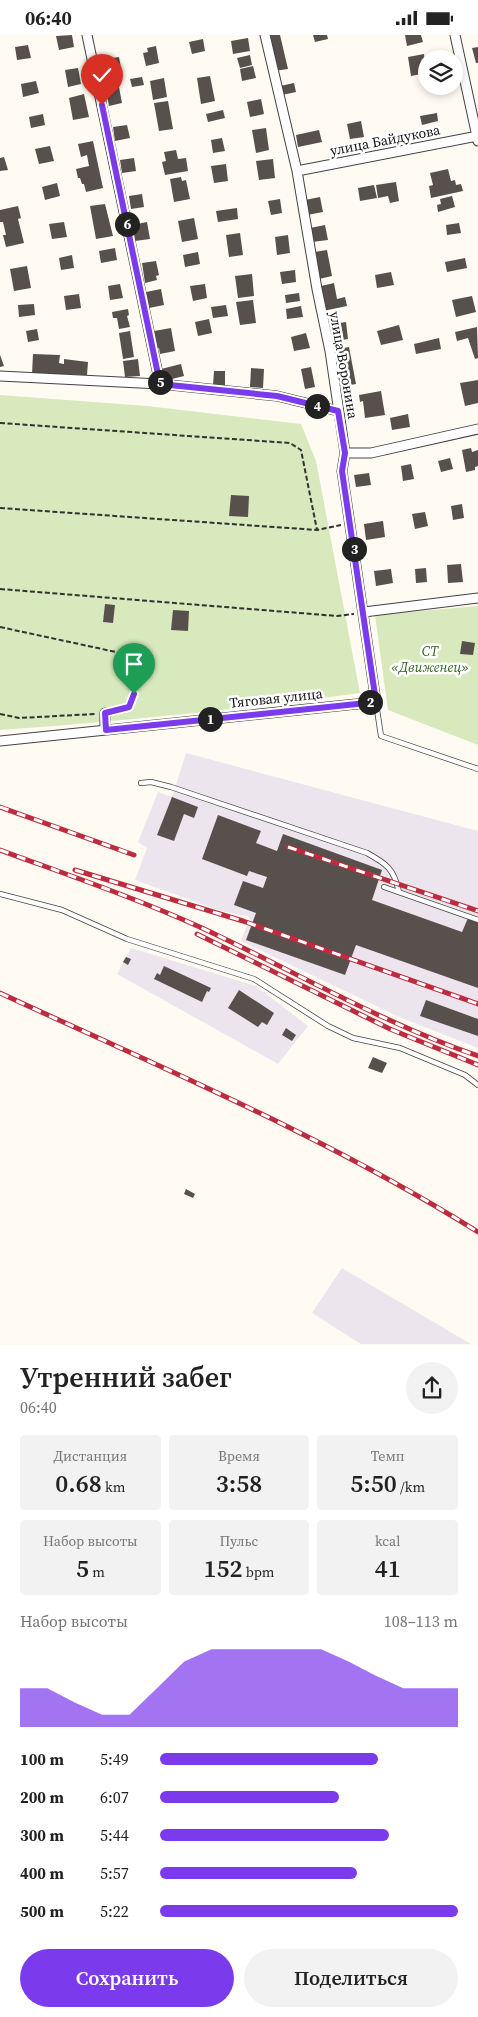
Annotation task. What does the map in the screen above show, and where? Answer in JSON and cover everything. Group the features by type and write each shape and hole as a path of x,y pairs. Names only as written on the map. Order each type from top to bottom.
{"street":[{"path":"88,35 160,384"},
{"name":"улица Воронина","path":"265,35 297,171 316,289 330,351 345,453 342,471 376,702"},
{"path":"455,35 478,138"},
{"name":"улица Байдукова","path":"297,171 478,138"},
{"path":"0,376 160,384 277,396 338,411"},
{"path":"345,453 371,453 478,429"},
{"path":"364,612 478,598"},
{"name":"Тяговая улица","path":"0,741 376,702"},
{"path":"105,713 106,730"}],"lane":[{"path":"376,702 381,736 478,769"},
{"path":"141,783 171,787 367,853 390,867 395,875 399,892"},
{"path":"384,887 478,920"},
{"path":"0,894 62,910 128,939 254,979 352,1039 400,1048 464,1075 478,1085"}],"path":[{"path":"0,423 290,443 301,450 318,530"},
{"path":"0,508 318,530 350,523"},
{"path":"0,589 337,616 364,612"},
{"path":"0,627 130,655 135,661 134,694 129,707 105,713 19,718 0,715"}],"shaded area":[{"path":"186,753 478,831 478,1048 399,1017 241,941 250,917 221,911 135,880 147,848 138,842 158,792 172,797"},
{"path":"131,948 256,986 308,1026 278,1064 117,974"},
{"path":"342,1268 471,1344 361,1344 312,1313"}],"green space":[{"path":"0,395 147,406 301,424 316,461 360,693 180,715 0,730"},
{"name":"СТ «Движенец»","path":"478,606 478,745 388,710 375,615"}],"building":[{"path":"72,35 74,47 59,50 56,36"},
{"path":"267,35 280,35 288,69 274,71"},
{"path":"313,35 327,35 328,39 315,42"},
{"path":"405,35 421,35 423,42 407,46"},
{"path":"248,38 250,51 233,54 231,41"},
{"path":"203,39 205,51 192,54 189,42"},
{"path":"28,45 31,58 17,60 15,47"},
{"path":"156,46 159,63 146,66 143,53 148,52 147,48"},
{"path":"478,47 478,63 476,63 472,48"},
{"path":"250,55 252,65 240,68 237,58"},
{"path":"418,55 418,75 411,76 408,57"},
{"path":"119,57 122,74 104,77 101,60"},
{"path":"253,66 256,78 242,81 240,69"},
{"path":"78,68 81,84 68,87 65,70"},
{"path":"210,76 215,101 201,104 197,78"},
{"path":"142,77 144,85 132,87 130,79"},
{"path":"164,78 167,97 153,100 150,81"},
{"path":"36,81 39,93 23,97 21,84"},
{"path":"118,82 122,103 109,106 105,84"},
{"path":"294,83 296,92 282,95 280,86"},
{"path":"84,94 89,117 73,120 69,98"},
{"path":"261,99 264,114 250,117 247,102"},
{"path":"168,101 173,129 159,131 154,103"},
{"path":"223,110 225,118 208,122 206,114"},
{"path":"437,113 438,121 422,125 420,116"},
{"path":"43,114 45,125 31,128 29,117"},
{"path":"361,121 364,137 350,139 347,124"},
{"path":"127,125 130,138 115,141 113,127"},
{"path":"266,128 269,150 256,153 252,130"},
{"path":"319,130 322,142 298,147 296,135"},
{"path":"222,138 225,151 213,153 211,140"},
{"path":"93,141 103,188 86,192 84,184 78,178 76,169 89,166 87,155 81,157 78,144"},
{"path":"50,146 54,161 39,164 35,149"},
{"path":"176,150 178,159 186,158 188,171 165,175 162,162 166,161 164,152"},
{"path":"4,157 8,170 0,171 0,158"},
{"path":"134,158 136,171 122,173 120,160"},
{"path":"273,159 275,178 259,180 256,161"},
{"path":"226,164 228,181 214,183 211,166"},
{"path":"448,169 451,181 455,180 456,185 461,184 463,191 431,198 429,186 433,185 430,173"},
{"path":"181,177 182,181 186,180 190,199 174,202 170,179"},
{"path":"396,182 399,201 390,203 388,196 378,198 376,185"},
{"path":"57,183 60,196 45,200 42,187"},
{"path":"374,185 377,198 360,201 358,188"},
{"path":"142,194 144,207 131,209 129,196"},
{"path":"452,196 455,207 438,212 437,205 441,204 440,199"},
{"path":"320,197 323,212 307,215 305,200"},
{"path":"280,199 282,213 271,215 268,201"},
{"path":"105,204 113,236 96,239 90,206"},
{"path":"18,206 21,218 18,219 24,243 6,247 3,235 6,235 3,222 0,222 0,210"},
{"path":"237,208 238,219 218,222 216,211"},
{"path":"194,218 198,239 182,242 178,221"},
{"path":"64,222 67,237 52,239 49,224"},
{"path":"147,222 150,239 135,241 132,225"},
{"path":"459,223 461,233 447,235 446,225"},
{"path":"325,225 328,240 312,242 310,228"},
{"path":"240,233 243,255 229,257 226,235"},
{"path":"288,235 290,253 277,255 275,237"},
{"path":"115,248 117,260 101,263 99,251"},
{"path":"327,250 332,276 319,279 314,252"},
{"path":"198,252 200,264 185,267 183,255"},
{"path":"72,255 74,268 61,270 59,258"},
{"path":"465,258 467,268 447,272 445,262"},
{"path":"156,261 159,275 156,276 157,280 145,283 142,263"},
{"path":"27,266 31,288 14,291 10,269"},
{"path":"295,270 296,282 282,284 280,272"},
{"path":"391,272 394,285 377,288 375,275"},
{"path":"252,274 254,296 238,298 235,276"},
{"path":"334,283 337,299 345,297 347,306 323,311 321,286"},
{"path":"120,284 123,298 110,300 108,286"},
{"path":"205,284 207,298 193,301 190,286"},
{"path":"161,289 164,305 149,308 146,292"},
{"path":"299,293 300,301 286,303 285,295"},
{"path":"79,294 81,308 66,310 64,296"},
{"path":"472,296 476,312 456,317 452,300"},
{"path":"253,300 256,323 240,325 236,302"},
{"path":"34,304 35,315 19,317 18,305"},
{"path":"226,305 228,316 213,318 211,307"},
{"path":"301,306 303,317 287,319 286,309"},
{"path":"128,309 129,315 127,316 130,327 119,329 117,318 113,318 112,312"},
{"path":"209,319 212,333 198,336 195,322"},
{"path":"346,322 348,339 329,342 327,325"},
{"path":"399,325 403,340 381,345 377,331"},
{"path":"477,327 478,358 475,359 468,338 457,341 455,332"},
{"path":"171,328 175,351 160,354 159,348 157,349 154,331"},
{"path":"37,329 39,340 28,342 26,331"},
{"path":"130,331 134,357 123,359 119,333"},
{"path":"306,333 310,348 294,351 291,337"},
{"path":"439,338 441,349 416,354 414,344"},
{"path":"349,347 356,384 339,387 332,350"},
{"path":"33,354 60,355 59,363 64,364 64,359 88,362 87,375 32,374"},
{"path":"0,355 4,366 0,367"},
{"path":"138,359 140,376 125,377 123,361"},
{"path":"181,364 184,376 164,381 161,369"},
{"path":"311,367 315,387 305,389 301,369"},
{"path":"251,368 264,369 263,388 250,387"},
{"path":"214,371 225,371 225,386 213,385"},
{"path":"478,380 478,403 465,406 460,383"},
{"path":"381,391 385,415 365,418 363,401 360,402 359,395"},
{"path":"408,414 410,427 392,430 390,418"},
{"path":"471,448 472,452 478,450 478,466 475,467 475,470 466,472 462,450"},
{"path":"450,458 453,469 441,472 438,461"},
{"path":"411,464 414,479 403,481 401,466"},
{"path":"369,473 371,485 356,487 354,475"},
{"path":"231,495 249,496 248,517 229,516"},
{"path":"462,504 464,518 453,520 451,506"},
{"path":"425,512 428,526 415,529 412,514"},
{"path":"383,521 385,537 366,540 364,524"},
{"path":"461,564 463,582 448,583 447,565"},
{"path":"426,568 427,582 416,583 415,569"},
{"path":"391,569 393,583 376,586 374,571"},
{"path":"105,604 115,605 113,623 103,622"},
{"path":"173,610 189,611 188,631 171,630"},
{"path":"462,641 475,643 473,655 460,654"},
{"path":"172,797 198,807 194,818 184,814 174,841 157,835"},
{"path":"218,815 261,831 256,843 277,851 283,834 382,870 372,900 462,932 468,918 478,921 478,988 356,945 345,975 246,940 256,913 234,905 243,881 263,888 267,877 249,871 247,876 202,859"},
{"path":"126,957 131,959 128,965 123,962"},
{"path":"164,966 211,988 209,992 207,991 202,1002 154,979 157,973 160,975"},
{"path":"239,990 274,1013 267,1025 262,1022 258,1027 228,1008"},
{"path":"426,1000 478,1019 478,1036 420,1016"},
{"path":"286,1028 296,1035 292,1041 282,1035"},
{"path":"373,1057 387,1063 382,1073 368,1068"},
{"path":"186,1189 195,1194 193,1198 184,1194"}],"railway":[{"path":"0,807 134,855"},
{"path":"288,847 478,911"},
{"path":"0,850 102,887 177,917 407,1028 478,1056"},
{"path":"75,870 243,921 478,1004"},
{"path":"197,934 390,1029 478,1065"},
{"path":"0,993 303,1134 421,1198 478,1232"}],"route":[{"path":"102,105 160,384 277,396 338,411 345,453 342,471 376,702 106,730 105,713 129,707 134,694"}]}
